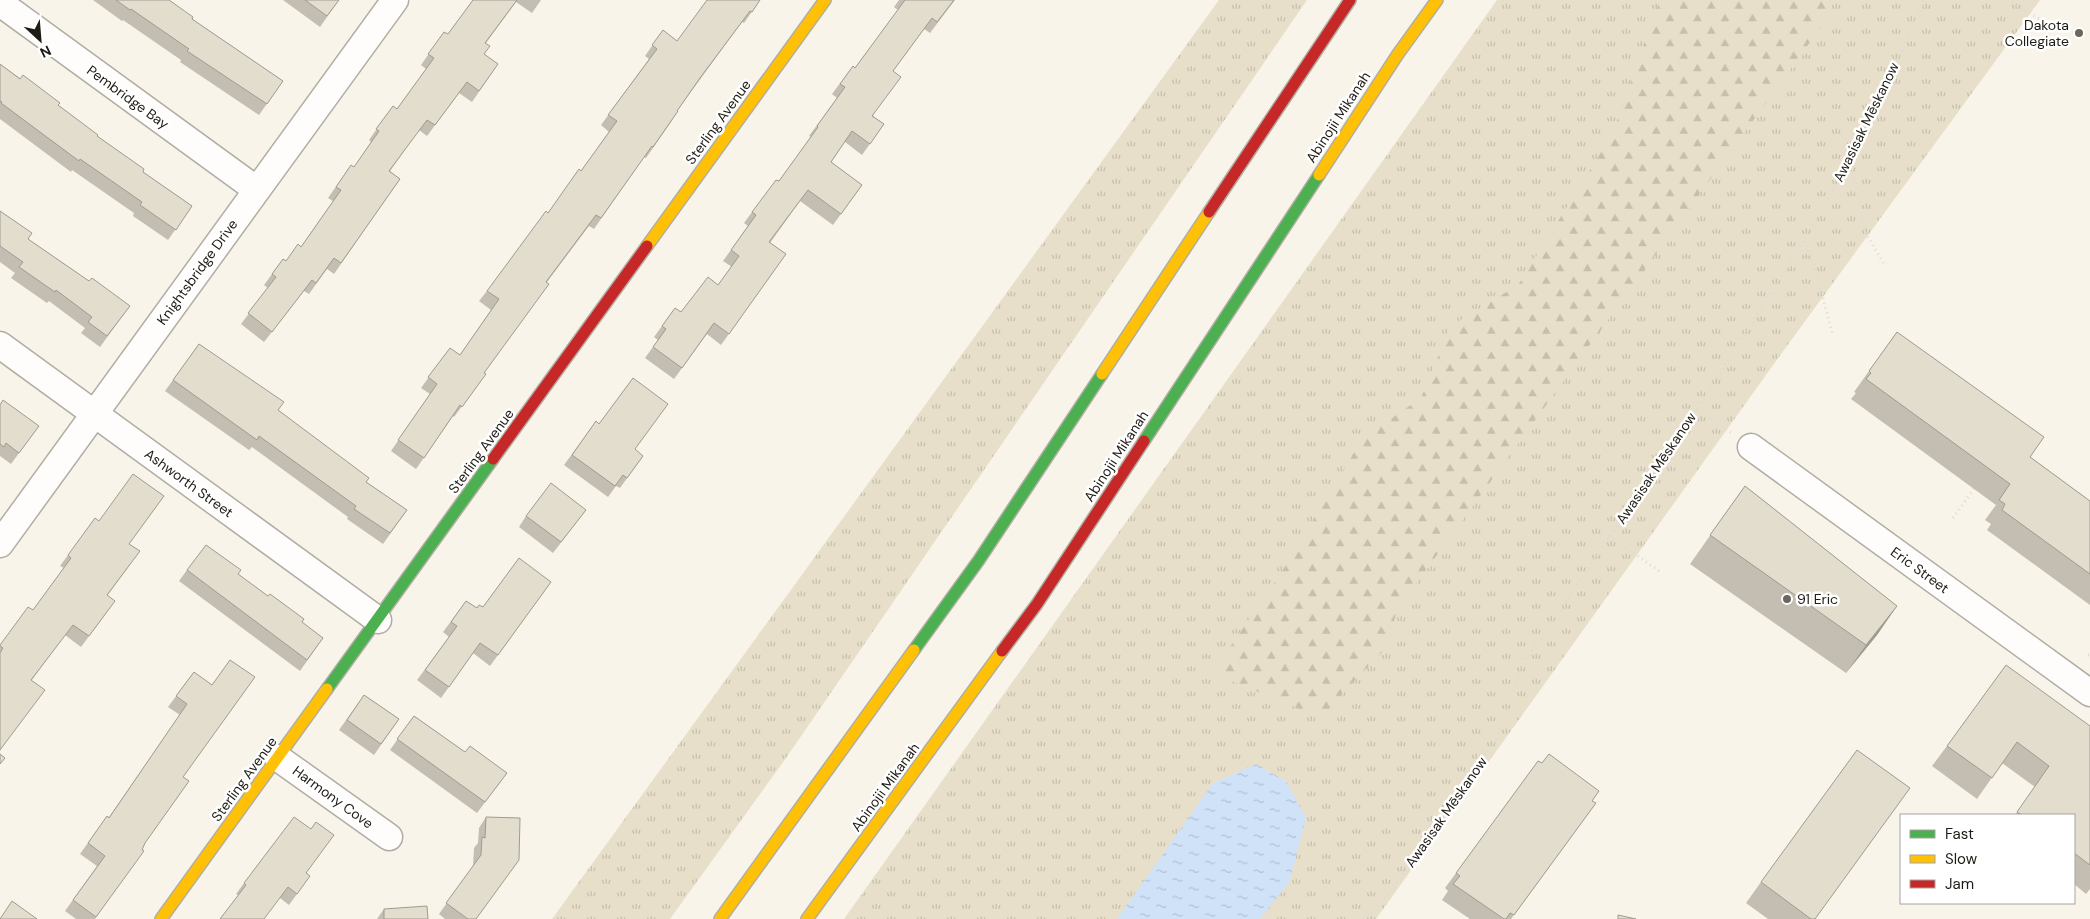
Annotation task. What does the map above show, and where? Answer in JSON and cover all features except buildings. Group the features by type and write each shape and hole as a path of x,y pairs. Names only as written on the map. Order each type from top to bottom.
{"main road":[{"name":"Sterling Avenue","path":"161,919 825,0"},
{"path":"720,919 979,560 1350,0"},
{"name":"Abinojii Mikanah","path":"808,919 1037,604 1392,62 1437,0"}],"street":[{"name":"Knightsbridge Drive","path":"0,544 396,0"},
{"name":"Pembridge Bay","path":"0,3 257,190"},
{"name":"Ashworth Street","path":"0,345 378,620"},
{"name":"Eric Street","path":"1751,448 2090,692"},
{"name":"Harmony Cove","path":"278,758 388,837"}],"path":[{"name":"Awasisak Mēskanow","path":"1364,919 1371,914 1397,883 1497,738 1515,684 1528,657 1696,409 1804,241 1849,158 1926,0"},
{"path":"2008,0 2042,20 2044,30 2050,36"},
{"path":"1849,158 1858,186 1865,232 1884,264"},
{"path":"1804,241 1814,266 1833,334"},
{"path":"1696,409 1751,448"},
{"path":"1953,518 1974,489"},
{"path":"1610,536 1662,573"}],"green space":[{"path":"1219,0 1307,0 786,758 670,919 552,919"},
{"path":"1497,0 2040,0 1776,361 1376,919 844,919"},
{"path":"1660,0 1833,0 1824,23 1397,610 1387,647 1320,717 1212,673 1281,573 1363,438 1421,398 1451,326 1518,285 1612,135"}],"water":[{"path":"1256,764 1286,781 1306,818 1289,883 1260,919 1117,919 1213,783"}],"traffic: fast":[{"path":"1144,441 1319,175"},
{"path":"914,650 979,560 1102,374"},
{"path":"327,689 493,459"}],"traffic: slow":[{"path":"647,246 825,0"},
{"path":"1319,175 1398,54 1437,0"},
{"path":"1102,374 1209,212"},
{"path":"720,919 914,650"},
{"path":"807,919 1002,651"},
{"path":"161,919 327,689"}],"traffic: jam":[{"path":"1209,212 1350,0"},
{"path":"493,459 647,246"},
{"path":"1002,651 1037,604 1144,441"}],"place":[{"name":"Dakota Collegiate","path":"2079,33"},
{"name":"91 Eric","path":"1787,599"}]}
